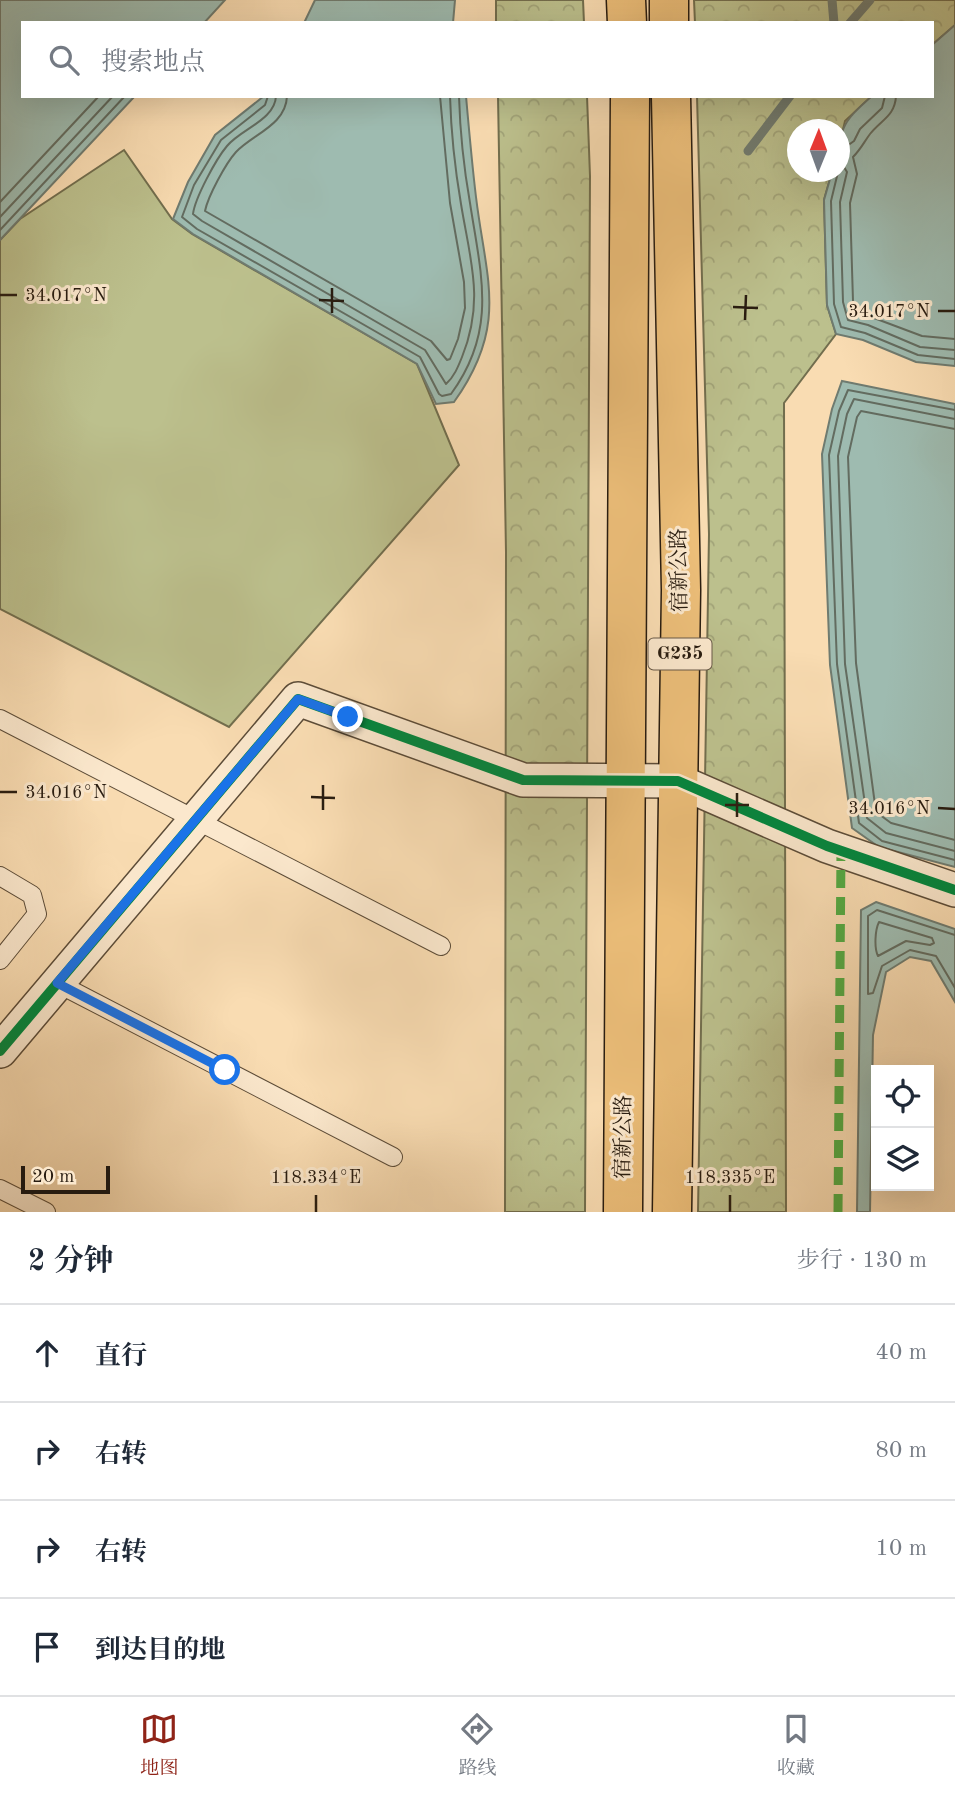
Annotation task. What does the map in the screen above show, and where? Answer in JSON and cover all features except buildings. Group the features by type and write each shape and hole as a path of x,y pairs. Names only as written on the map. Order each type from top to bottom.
{"highway":[{"path":"626,0 627,21"},
{"path":"669,0 669,21"},
{"name":"宿新公路","path":"624,1212 630,98"},
{"name":"宿新公路","path":"671,98 681,590 672,1212"}],"street":[{"path":"5,1035 57,983 298,699 523,780 678,781 827,846 955,890"}],"lane":[{"path":"0,719 441,946"},
{"path":"0,876 32,895 37,914 0,960"},
{"path":"57,983 393,1157"},
{"path":"0,1189 46,1212"}],"green space":[{"path":"496,0 583,0 584,21 496,21"},
{"path":"694,0 955,0 955,25 934,43 934,21 695,21"},
{"path":"498,98 587,98 590,176 585,1212 505,1212 506,552"},
{"path":"697,98 870,98 847,119 787,119 787,182 829,182 824,200 827,305 836,334 784,403 786,1212 698,1212 709,534"},
{"path":"124,150 172,219 192,234 417,364 459,465 229,727 0,609 0,240 20,219"}],"water":[{"path":"0,0 225,0 206,21 21,21 21,98 133,98 0,240"},
{"path":"315,0 455,0 453,21 305,21"},
{"path":"955,25 955,366 916,362 863,340 836,334 827,305 824,200 829,182 850,182 849,119 870,98 934,98 934,43"},
{"path":"261,98 466,98 489,302 488,325 482,349 454,402 436,404 417,364 193,234 173,219 188,182 215,135"},
{"path":"842,381 955,404 955,867 879,847 852,828 830,665 822,454 832,409"},
{"path":"876,902 955,929 955,1002 931,961 910,957 886,972 873,1035 871,1065 870,1212 857,1212 861,910"}],"waterway":[{"path":"832,0 834,21"},
{"path":"852,21 870,0"},
{"path":"748,151 788,98"}],"marked path":[{"path":"838,1212 841,851"}],"cycle path":[{"path":"0,1051 298,699 523,780 678,781 827,846 955,890"}],"route":[{"path":"225,1070 57,983 298,699 348,717"}]}
